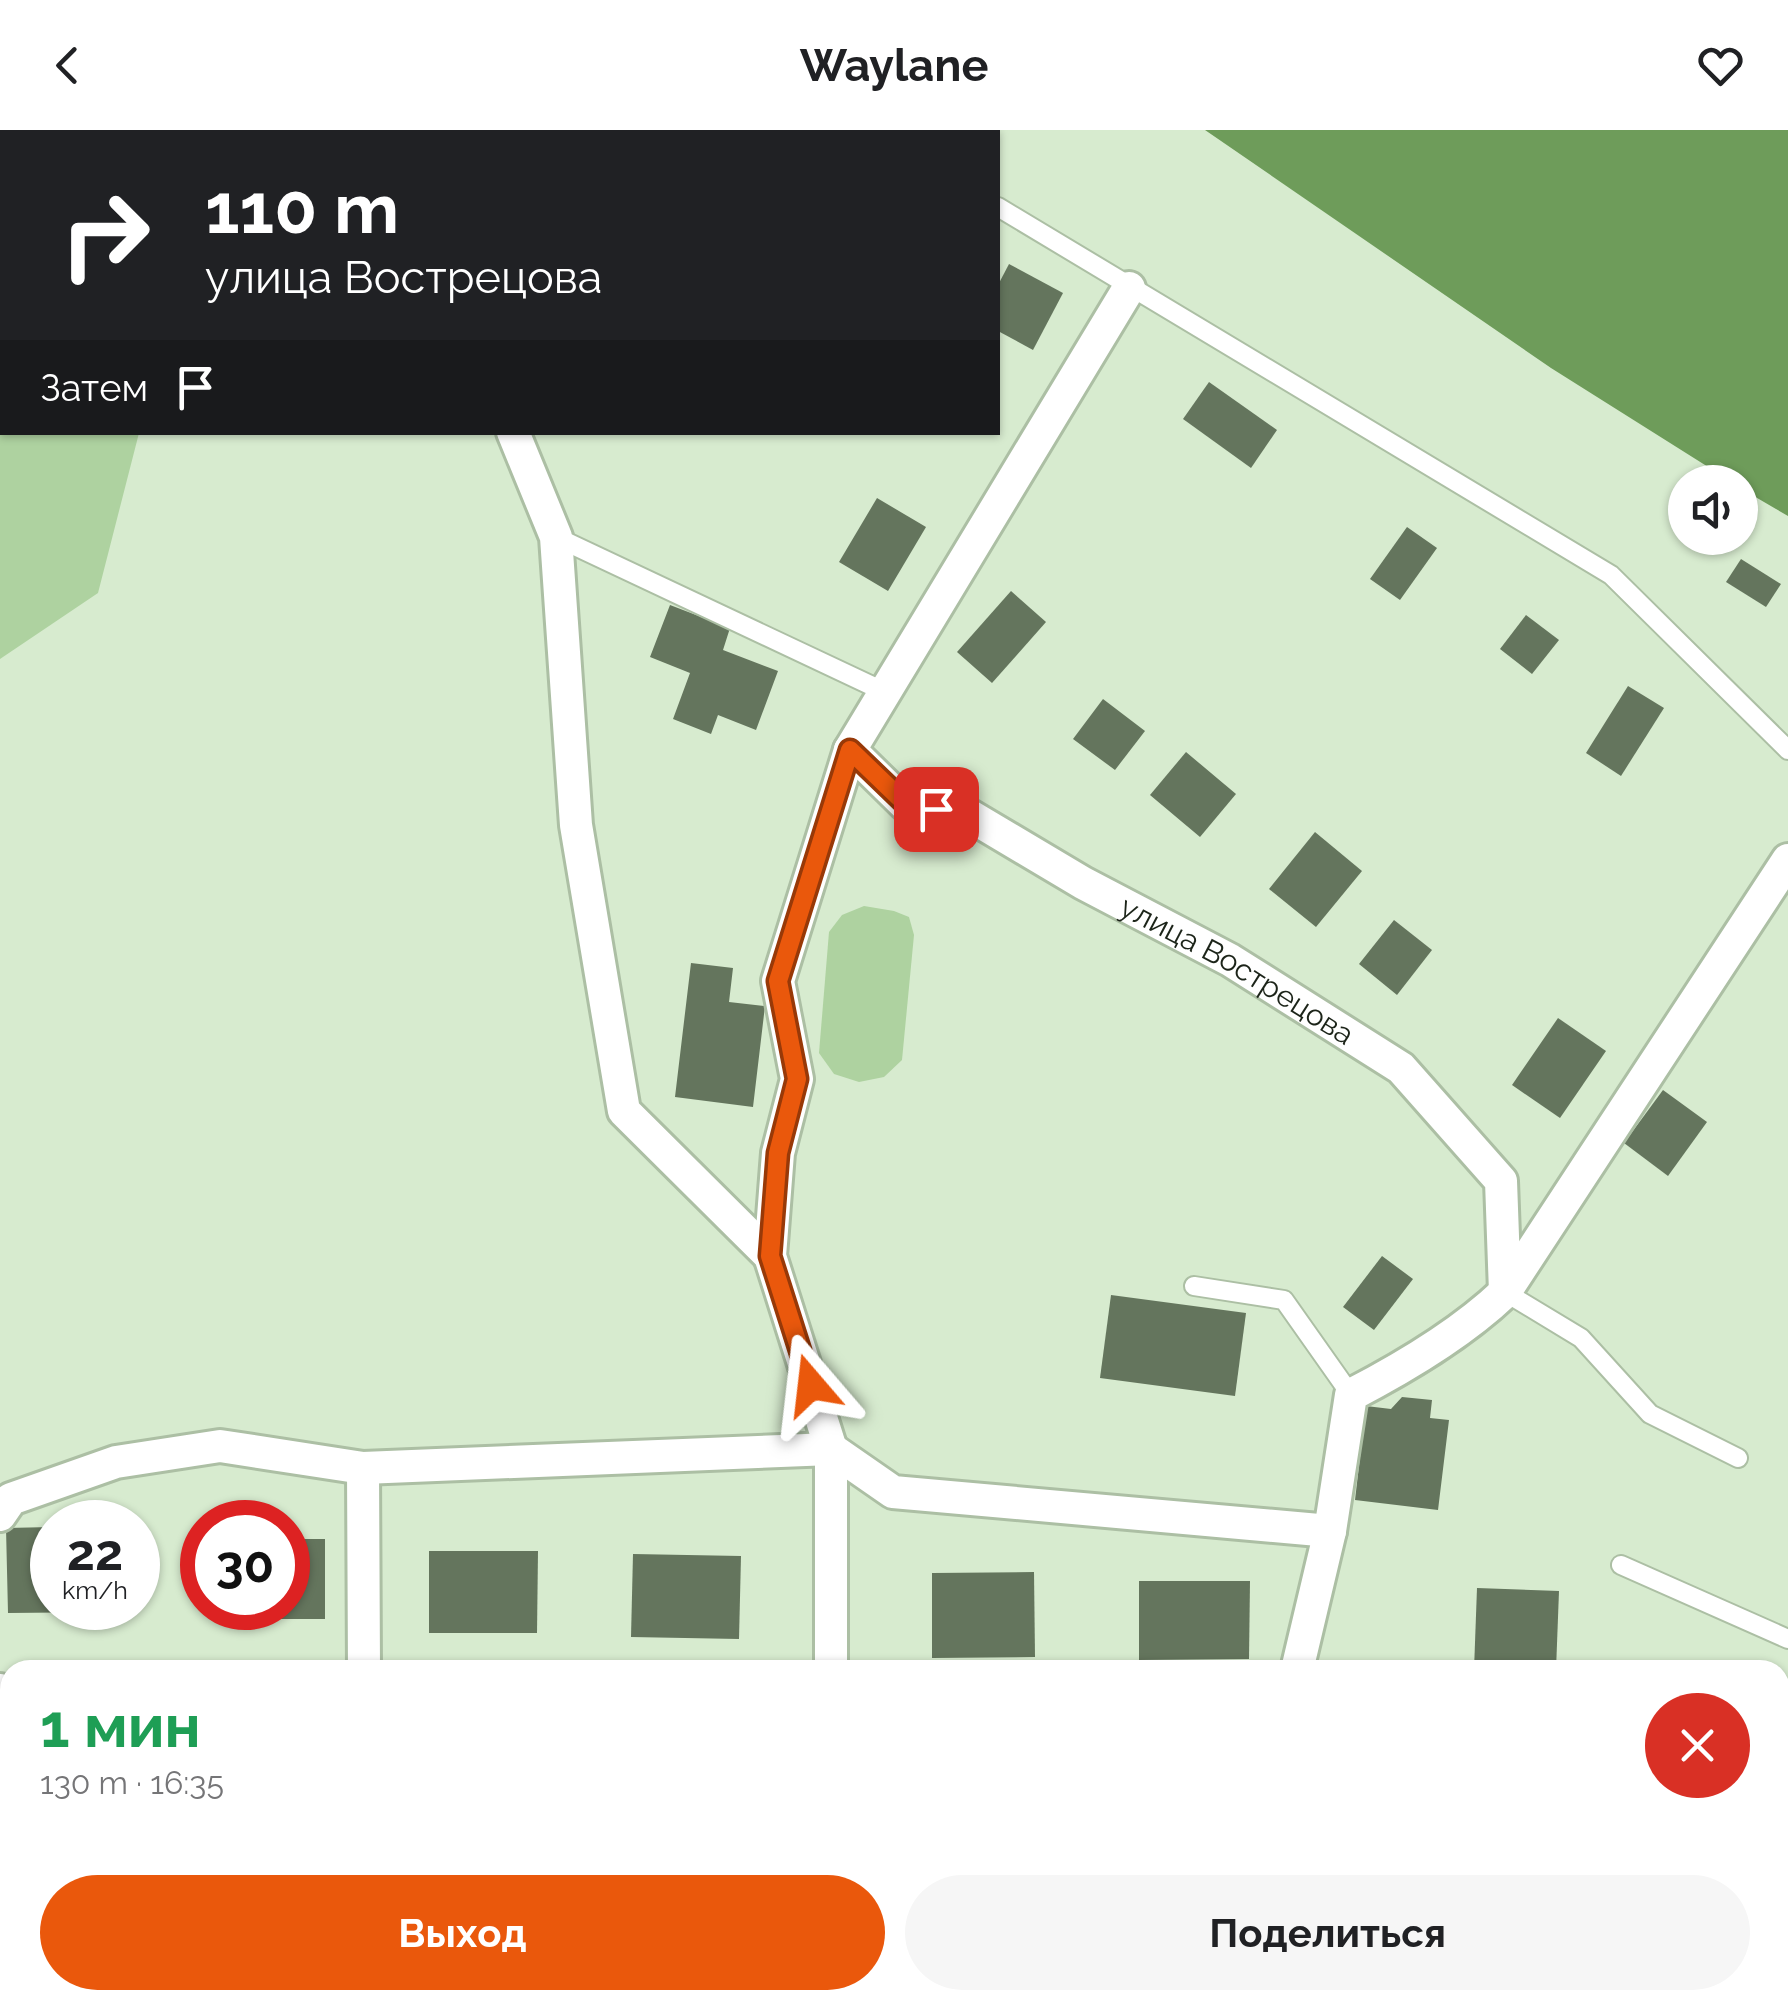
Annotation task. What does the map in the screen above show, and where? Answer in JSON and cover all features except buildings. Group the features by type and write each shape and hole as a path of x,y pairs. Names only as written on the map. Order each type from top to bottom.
{"street":[{"path":"831,1660 831,1449 770,1256 778,1153 797,1079 778,981 850,750 1129,288"},
{"path":"514,435 556,537 576,824 624,1111 770,1256"},
{"name":"улица Вострецова","path":"850,750 906,804 967,814 1083,883 1230,960 1401,1068 1501,1180 1505,1292"},
{"path":"1299,1660 1330,1532 1351,1395 1480,1315 1505,1292 1788,860"},
{"path":"0,1515 11,1499 116,1462 220,1446 363,1468 831,1449 893,1492 1330,1532"},
{"path":"363,1468 364,1660"}],"lane":[{"path":"1000,208 1611,575 1788,750"},
{"path":"556,537 885,692"},
{"path":"1194,1286 1284,1300 1351,1395"},
{"path":"1505,1292 1582,1338 1650,1414 1738,1458"},
{"path":"1621,1564 1788,1640"}],"shaded area":[{"path":"1205,130 1788,130 1788,516 1758,498 1758,465 1705,465 1551,368"},
{"path":"0,435 138,435 98,593 0,659"},
{"path":"864,906 909,917 914,935 902,1060 884,1077 859,1082 834,1074 819,1053 829,932 842,915"}],"route":[{"path":"811,1385 770,1256 778,1153 797,1079 778,981 850,750 906,804 936,809"}]}
